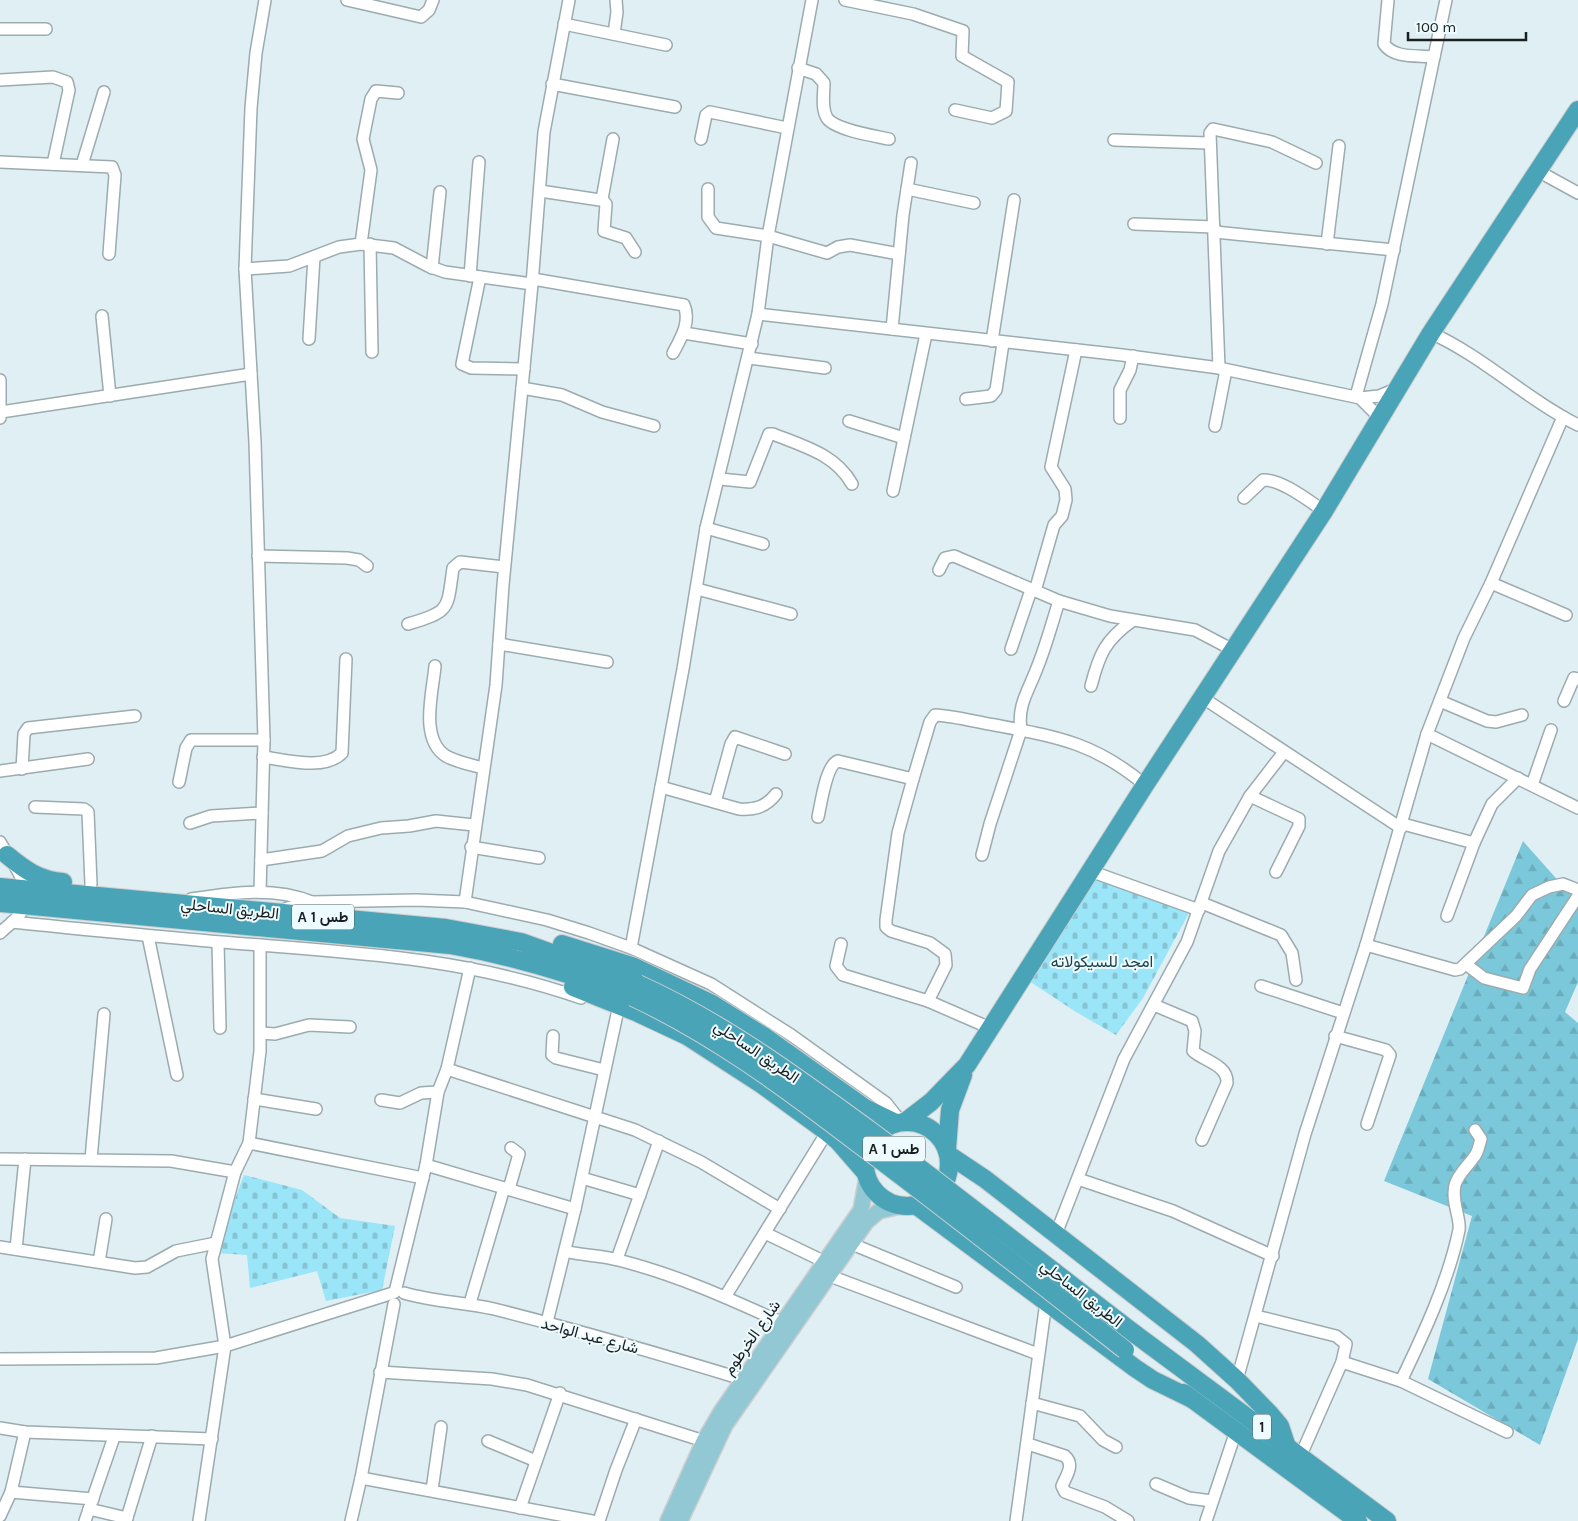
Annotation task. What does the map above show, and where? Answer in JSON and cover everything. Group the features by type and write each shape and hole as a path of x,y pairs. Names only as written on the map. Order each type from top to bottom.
{"highway":[{"path":"1487,259 1578,110"},
{"path":"908,1206 932,1199 943,1187 948,1177 950,1110 967,1065 990,1028 1145,785 1235,651 1324,511 1370,438 1379,417 1396,389 1436,335 1578,130"},
{"path":"1370,438 1387,420 1436,335"},
{"path":"4,849 24,869 40,878 135,889 142,892 148,900"},
{"name":"الطريق الساحلي","path":"0,888 25,897 450,945 497,954 561,971 709,1037 770,1077 898,1173 1125,1350 1358,1521"},
{"name":"الطريق الساحلي","path":"0,903 25,897 148,900 446,928 521,942 627,999 708,1019 780,1064 1136,1334 1301,1455 1387,1521"},
{"path":"521,942 556,943 586,950 632,966 680,988 743,1022 865,1108 901,1122 916,1123 934,1132 948,1152 1157,1310 1237,1380 1280,1426 1286,1444"},
{"path":"627,999 663,1024 709,1049 827,1132 838,1141 866,1175 879,1196 908,1206 1046,1302 1135,1368 1153,1380 1192,1399"},
{"path":"866,1175 867,1151 871,1142 882,1130 901,1122 931,1102 967,1065"}],"main road":[{"name":"شارع الخرطوم","path":"668,1521 704,1441 827,1269 861,1210 866,1175"},
{"name":"شارع الخرطوم","path":"680,1521 713,1448 747,1382 782,1323 827,1269 852,1244 866,1222 876,1213 908,1206"}],"street":[{"path":"260,892 264,740 251,374 245,269 252,92 264,0"},
{"path":"347,0 422,17 430,10 433,0"},
{"path":"465,902 499,644 504,567 533,281 544,132 569,0"},
{"path":"614,34 618,12 616,0"},
{"path":"631,948 697,589 706,528 720,479 726,441 749,358 758,314 768,236 812,0"},
{"path":"845,0 865,2 960,28 964,34 962,56 1008,82 1006,111 992,118 954,110"},
{"path":"1388,0 1384,44 1388,50 1395,54 1434,57"},
{"path":"1358,397 1379,318 1446,0"},
{"path":"564,24 666,45"},
{"path":"0,29 46,29"},
{"path":"798,68 816,74 824,83 823,109 827,118 833,123 865,134 889,139"},
{"path":"0,80 53,77 67,82 69,90 53,164"},
{"path":"552,84 675,107"},
{"path":"372,352 366,244 371,170 363,139 366,116 371,99 376,91 398,92"},
{"path":"82,165 104,92"},
{"path":"701,139 706,115 710,112 787,128"},
{"path":"1215,426 1222,369 1209,143 1210,133 1214,130 1272,142 1316,163"},
{"path":"613,139 602,199 606,204 604,231 626,238 634,252"},
{"path":"1114,140 1209,143"},
{"path":"1327,244 1339,146"},
{"path":"0,162 108,166 115,170 109,254"},
{"path":"479,162 475,276 462,364 470,368 524,369"},
{"path":"892,329 899,254 911,163"},
{"path":"1547,176 1578,193"},
{"path":"907,189 974,203"},
{"path":"708,190 708,217 714,227 768,236 827,253 838,247 850,245 899,254"},
{"path":"540,191 602,199"},
{"path":"432,268 440,192"},
{"path":"966,399 991,396 996,390 997,342 1014,200"},
{"path":"1134,224 1214,229 1327,244 1394,250"},
{"path":"245,269 289,266 339,247 366,244 394,248 432,268 475,276 533,281 677,302 684,305 687,311 684,333 674,353"},
{"path":"309,339 314,257"},
{"path":"758,314 1133,356 1222,369 1358,397 1379,396 1396,389"},
{"path":"102,316 110,396"},
{"path":"684,333 752,344"},
{"path":"892,491 926,334"},
{"path":"1436,335 1498,371 1563,417 1578,424"},
{"path":"1011,649 1054,525 1062,516 1066,500 1065,489 1052,471 1051,463 1076,350"},
{"path":"1120,418 1120,390 1130,370 1133,356"},
{"path":"749,358 825,368"},
{"path":"1,412 251,374"},
{"path":"0,380 0,420"},
{"path":"522,388 562,395 602,412 654,426"},
{"path":"1358,397 1379,417"},
{"path":"1237,1380 1273,1256 1305,1134 1402,826 1427,734 1464,638 1491,584 1563,417"},
{"path":"848,421 904,438"},
{"path":"720,479 750,482 769,434 773,434 807,446 844,469 852,484"},
{"path":"1244,498 1263,480 1268,480 1292,490 1324,511"},
{"path":"706,528 762,544"},
{"path":"258,556 347,558 359,560 367,566"},
{"path":"939,570 945,558 954,556 1059,601 1132,621 1164,623 1195,630 1235,651"},
{"path":"408,624 444,611 448,605 453,568 460,562 504,567"},
{"path":"1491,584 1566,614"},
{"path":"697,589 791,614"},
{"path":"982,855 1020,730 1019,716 1021,703 1037,669 1059,601"},
{"path":"1091,686 1102,651 1110,640 1132,621"},
{"path":"499,644 606,662"},
{"path":"263,757 322,763 335,760 342,753 346,659"},
{"path":"435,666 430,715 434,741 446,756 483,768"},
{"path":"1564,701 1574,678 1578,678"},
{"path":"1203,698 1284,752 1402,826 1474,843"},
{"path":"1440,701 1487,721 1496,722 1522,715"},
{"path":"928,1000 946,965 945,954 930,943 891,931 886,927 886,920 898,834 930,722 935,715 1059,738 1099,753 1122,766 1145,785"},
{"path":"22,768 24,734 28,728 135,716"},
{"path":"1532,785 1551,730"},
{"path":"1427,734 1578,808"},
{"path":"715,802 731,744 735,737 785,754"},
{"path":"179,782 186,748 191,740 264,740"},
{"path":"1056,1234 1120,1067 1187,942 1219,851 1250,796 1284,752"},
{"path":"0,771 88,759"},
{"path":"818,817 829,769 834,762 838,761 913,779"},
{"path":"1447,916 1474,843 1492,804 1518,778"},
{"path":"661,787 751,810 764,806 776,794"},
{"path":"1250,796 1299,819 1300,826 1276,872"},
{"path":"35,807 84,809 88,812 91,884"},
{"path":"190,823 211,816 262,813"},
{"path":"261,860 322,851 348,836 381,828 409,826 436,821 474,825"},
{"path":"471,846 540,858"},
{"path":"0,932 12,922 25,897 24,881 4,849"},
{"path":"1090,871 1201,906 1281,936 1292,953 1296,980"},
{"path":"1366,944 1455,970 1467,965 1516,916 1532,895 1549,887 1562,884 1578,890"},
{"path":"177,902 223,894 260,892 302,898 312,902"},
{"path":"1467,965 1484,978 1523,988 1530,969 1578,896"},
{"path":"264,912 312,902 416,900 465,902 547,920 631,948 682,969 742,1002 886,1104 901,1122"},
{"path":"12,922 148,936 412,958 470,968 543,985 627,999 604,1070 582,1178 548,1322"},
{"path":"148,936 177,1075"},
{"path":"218,942 220,1028"},
{"path":"841,944 836,966 843,975 928,1000 990,1028"},
{"path":"199,1521 225,1346 212,1259 235,1172 249,1143 261,1033 260,945"},
{"path":"351,1521 361,1478 380,1372 398,1298 398,1275 426,1165 438,1092 447,1069 470,968"},
{"path":"1260,986 1343,1013"},
{"path":"1154,1005 1192,1021 1195,1031 1193,1051 1223,1070 1226,1075 1227,1083 1202,1140"},
{"path":"91,1159 104,1014"},
{"path":"261,1033 275,1034 309,1024 350,1027"},
{"path":"553,1036 552,1055 556,1058 604,1070"},
{"path":"1335,1036 1389,1053 1389,1059 1367,1124"},
{"path":"447,1069 635,1130 701,1162 780,1209"},
{"path":"382,1100 400,1102 420,1093 438,1092"},
{"path":"254,1098 316,1110"},
{"path":"1401,1381 1419,1345 1449,1267 1460,1228 1454,1190 1460,1176 1476,1156 1481,1139 1475,1130"},
{"path":"725,1297 827,1132"},
{"path":"617,1259 659,1141"},
{"path":"249,1143 423,1178"},
{"path":"470,1303 519,1154 511,1148"},
{"path":"0,1159 171,1161 235,1172"},
{"path":"16,1248 25,1159"},
{"path":"426,1165 575,1209"},
{"path":"582,1178 640,1195"},
{"path":"1078,1179 1173,1211 1273,1256"},
{"path":"99,1262 106,1219"},
{"path":"765,1233 827,1269 1038,1354"},
{"path":"0,1246 136,1268 148,1267 176,1251 216,1243"},
{"path":"852,1244 956,1287"},
{"path":"565,1251 590,1257 617,1259 725,1297 782,1323"},
{"name":"شارع عبد الواحد","path":"0,1359 155,1358 225,1346 365,1303 398,1298 470,1303 548,1322 747,1382"},
{"path":"1016,1521 1046,1302"},
{"path":"1256,1316 1341,1339 1346,1344 1347,1350 1301,1455"},
{"path":"1342,1362 1401,1381 1507,1432"},
{"path":"380,1372 492,1378 560,1393 704,1441"},
{"path":"520,1508 560,1393"},
{"path":"1032,1403 1080,1416 1103,1440 1116,1447"},
{"path":"599,1521 636,1419"},
{"path":"432,1490 441,1427"},
{"path":"0,1428 25,1432 212,1440"},
{"path":"1206,1521 1236,1431"},
{"path":"0,1516 11,1492 25,1432"},
{"path":"11,1492 91,1504 126,1519 152,1436"},
{"path":"85,1521 114,1437"},
{"path":"488,1441 536,1461"},
{"path":"1028,1444 1069,1459 1070,1466 1062,1486 1065,1492 1105,1507 1128,1521"},
{"path":"361,1478 592,1521"},
{"path":"1156,1484 1189,1498 1212,1501"}],"green space":[{"path":"1523,841 1578,903 1578,982 1565,1012 1578,1023 1578,1339 1540,1445 1428,1379 1472,1216 1384,1181"},
{"name":"امجد للسيكولاته","path":"1100,871 1190,911 1143,998 1116,1035 1076,1012 1026,979"},
{"path":"244,1175 302,1190 340,1218 395,1226 382,1290 326,1301 317,1271 250,1288 247,1255 215,1253"}]}
